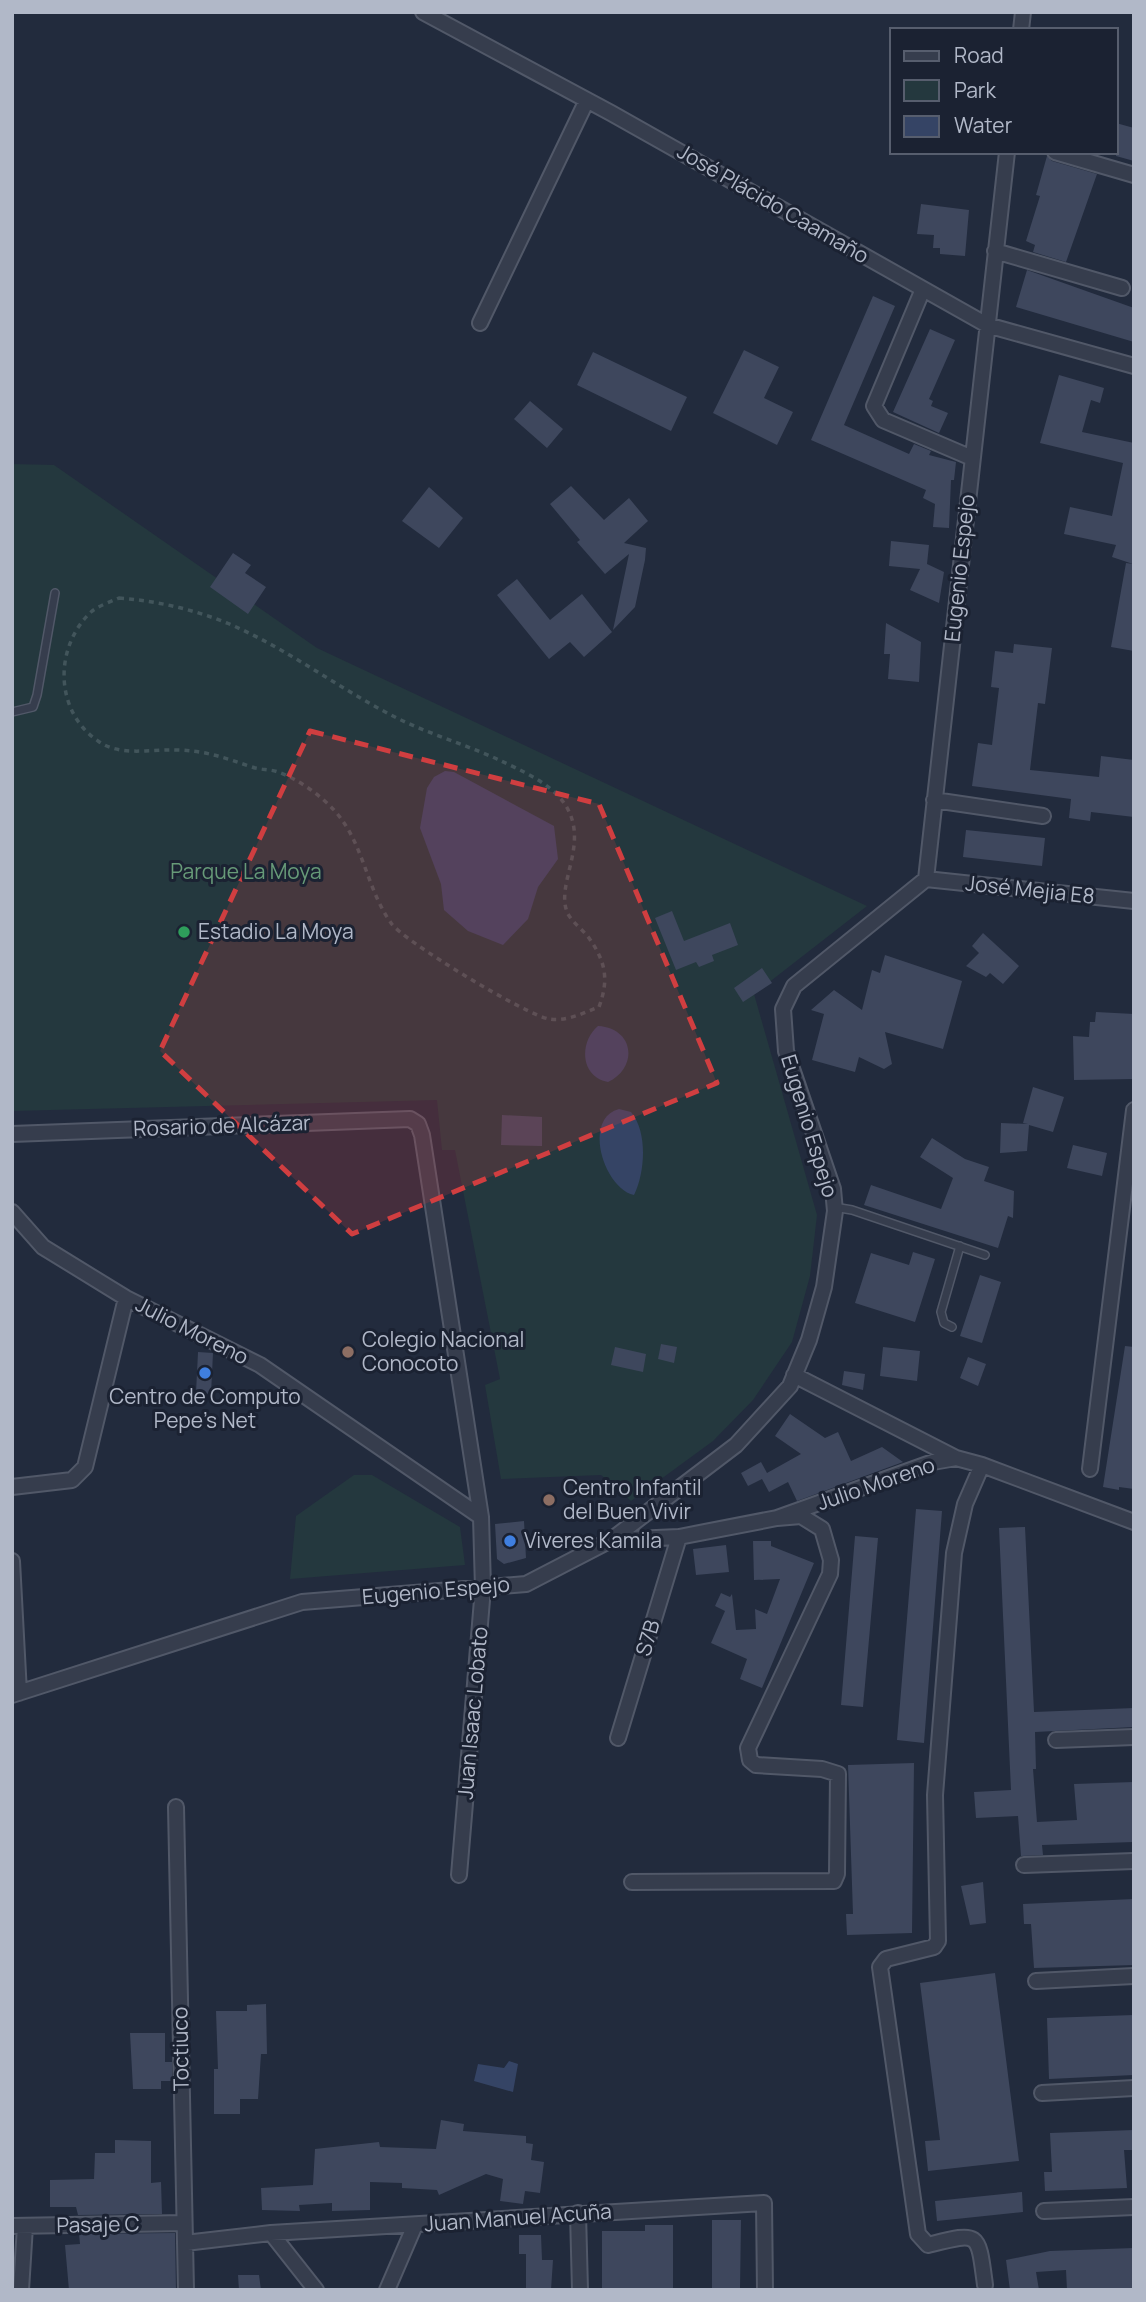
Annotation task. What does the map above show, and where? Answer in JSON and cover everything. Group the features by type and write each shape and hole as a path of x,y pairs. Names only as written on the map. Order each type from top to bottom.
{"street":[{"name":"José Plácido Caamaño","path":"424,12 587,100 987,325 1134,366"},
{"path":"480,323 587,100"},
{"name":"Eugenio Espejo","path":"16,1694 302,1602 526,1584 611,1540 736,1445 790,1386 809,1340 824,1287 834,1208 833,1189 786,1051 783,1009 794,986 926,879 1007,154"},
{"path":"1062,154 1134,175"},
{"path":"995,251 1122,288"},
{"path":"923,289 874,407 876,415 972,458"},
{"path":"934,800 1043,816"},
{"name":"José Mejia E8","path":"926,879 1134,901"},
{"path":"1090,1469 1134,1110"},
{"name":"Rosario de Alcázar","path":"12,1134 410,1118 418,1124 422,1135"},
{"name":"Juan Isaac Lobato","path":"422,1135 481,1517 483,1588 458,1875"},
{"name":"Julio Moreno","path":"12,1212 43,1247 126,1298 260,1365 481,1517"},
{"path":"12,1486 72,1480 85,1467 126,1298"},
{"path":"794,1375 956,1458"},
{"name":"Julio Moreno","path":"611,1540 679,1537 777,1518 933,1462 956,1458 982,1465 1134,1522"},
{"path":"982,1465 965,1504 954,1553 935,1795 938,1941 934,1947 886,1959 880,1967 916,2230 928,2245 964,2236 974,2238 980,2246 985,2284"},
{"path":"632,1882 834,1881 837,1874 838,1774 833,1770 756,1765 748,1754 748,1748 830,1574 831,1560 822,1529 801,1516 777,1518"},
{"name":"S7B","path":"618,1738 679,1537"},
{"path":"12,1561 16,1694"},
{"path":"1056,1740 1134,1737"},
{"name":"Toctiuco","path":"176,1807 186,2290"},
{"path":"1024,1865 1134,1861"},
{"path":"1036,1982 1134,1976"},
{"path":"1042,2093 1134,2088"},
{"name":"Juan Manuel Acuña","path":"185,2243 271,2233 764,2203 765,2290"},
{"path":"1044,2211 1134,2207"},
{"path":"578,2213 580,2290"},
{"name":"Pasaje C","path":"19,2226 184,2223"},
{"path":"387,2290 415,2225"},
{"path":"19,2226 21,2290"},
{"path":"271,2233 316,2290"}],"lane":[{"path":"12,712 33,707 54,593"},
{"path":"834,1208 852,1210 985,1255"},
{"path":"952,1327 944,1323 941,1312 960,1246"}],"path":[{"path":"119,598 153,601 229,624 404,722 519,769 545,785 565,805 575,829 573,862 564,902 569,915 589,939 601,961 608,985 599,1007 568,1019 548,1019 470,978 413,940 393,926 373,895 354,837 334,810 308,788 277,772 254,768 215,752 174,750 134,753 99,743 91,735 77,720 66,695 62,665 74,633 93,611 119,598"}],"highlighted area":[{"path":"310,731 599,804 717,1083 352,1234 160,1051"}],"green space":[{"name":"Parque La Moya","path":"12,464 54,465 317,648 867,906 754,994 817,1215 810,1276 792,1342 753,1400 713,1441 631,1501 601,1475 501,1479 485,1385 500,1379 455,1150 442,1150 437,1100 12,1111"},
{"path":"354,1475 372,1475 460,1527 465,1565 290,1579 296,1516"}],"water":[{"path":"445,771 454,772 554,826 558,859 538,887 528,919 503,945 468,931 444,910 441,884 420,828 427,788 434,777"},
{"path":"598,1026 619,1033 628,1049 625,1067 608,1082 592,1073 585,1058 588,1041"},
{"path":"619,1109 631,1112 642,1141 641,1176 634,1195 623,1190 614,1180 601,1153 602,1126 608,1115"},
{"path":"509,2061 518,2064 513,2092 474,2081 478,2064 504,2068"}],"building":[{"path":"1118,124 1134,128 1134,161 1116,156"},
{"path":"1047,156 1052,161 1097,174 1066,262 1033,252 1035,245 1026,241 1040,196 1036,195"},
{"path":"921,204 969,210 965,256 940,254 940,248 933,248 934,235 917,234"},
{"path":"1027,270 1134,308 1134,342 1016,307"},
{"path":"873,296 895,306 844,425 909,454 914,444 931,451 929,455 956,462 954,480 951,480 949,528 933,527 935,504 923,498 926,490 811,440"},
{"path":"930,329 955,340 929,399 933,401 931,406 948,413 939,433 893,412"},
{"path":"744,350 779,367 764,398 793,412 777,445 713,413"},
{"path":"593,352 687,397 671,431 577,385"},
{"path":"1059,375 1104,388 1100,403 1091,400 1082,432 1134,443 1134,651 1111,647 1126,563 1133,564 1112,557 1116,545 1064,534 1070,507 1112,516 1123,463 1040,443"},
{"path":"530,401 563,429 547,448 514,419"},
{"path":"571,486 604,520 629,498 648,521 624,543 646,548 645,560 635,607 613,630 629,554 605,574 577,542 580,540 550,504"},
{"path":"429,487 463,518 439,548 402,521"},
{"path":"891,541 929,545 927,564 944,572 939,603 910,590 920,569 889,566"},
{"path":"233,553 251,565 245,573 266,587 248,614 210,587"},
{"path":"517,579 550,620 582,594 612,632 584,657 570,642 549,659 497,595"},
{"path":"886,623 921,642 919,682 888,679 890,654 884,654"},
{"path":"1014,644 1052,648 1045,704 1038,703 1030,770 1099,777 1101,756 1134,760 1134,817 1091,812 1090,821 1069,818 1071,799 972,786 978,743 992,745 999,688 991,687 995,651 1013,653"},
{"path":"966,830 1045,838 1042,866 963,857"},
{"path":"672,911 684,941 730,923 738,945 712,955 714,961 699,967 696,962 676,970 655,918"},
{"path":"983,933 1019,966 1003,984 990,973 986,977 966,966 979,953 972,946"},
{"path":"885,955 962,981 943,1049 885,1032 892,1064 884,1069 859,1057 855,1072 812,1060 824,1014 811,1010 834,990 862,1010 872,970 880,973"},
{"path":"762,968 772,983 743,1002 734,988"},
{"path":"1096,1012 1134,1014 1134,1079 1074,1080 1073,1036 1089,1037 1090,1022 1095,1022"},
{"path":"1033,1087 1064,1097 1053,1132 1029,1125 1027,1151 1000,1153 1001,1123 1028,1124 1023,1123"},
{"path":"502,1115 542,1117 542,1146 501,1145"},
{"path":"932,1138 965,1159 989,1167 984,1181 1014,1191 1013,1218 1008,1216 998,1248 864,1205 871,1185 941,1209 953,1178 920,1157"},
{"path":"1073,1145 1107,1153 1102,1176 1067,1168"},
{"path":"913,1252 935,1259 915,1322 855,1303 871,1253 909,1265"},
{"path":"980,1275 1001,1282 982,1343 960,1336"},
{"path":"661,1344 677,1347 674,1363 658,1359"},
{"path":"1125,1346 1134,1347 1134,1489 1119,1487 1119,1490 1103,1487"},
{"path":"615,1347 646,1354 643,1372 611,1365"},
{"path":"883,1347 920,1351 917,1381 880,1376"},
{"name":"Centro de Computo Pepe's Net","path":"198,1352 213,1353 211,1394 196,1393"},
{"path":"968,1357 986,1364 978,1386 960,1378"},
{"path":"844,1371 865,1374 863,1390 842,1385"},
{"path":"790,1414 825,1438 838,1432 851,1461 882,1447 903,1462 797,1501 788,1482 769,1492 762,1479 748,1486 741,1473 761,1462 767,1473 801,1454 775,1436"},
{"path":"916,1509 942,1511 924,1743 897,1740"},
{"name":"Viveres Kamila","path":"524,1521 526,1558 504,1564 497,1559 495,1524"},
{"path":"1025,1527 1034,1712 1134,1708 1134,1727 1035,1732 1036,1769 1033,1769 1037,1822 1077,1820 1074,1784 1134,1782 1134,1842 1042,1845 1043,1855 1021,1856 1018,1816 976,1818 974,1792 1011,1790 999,1528"},
{"path":"855,1536 878,1538 863,1707 841,1705"},
{"path":"753,1541 771,1541 771,1546 814,1563 762,1688 740,1679 747,1659 711,1643 725,1611 715,1606 721,1593 730,1597 732,1594 736,1630 756,1629 755,1609 767,1614 780,1579 754,1580"},
{"path":"726,1545 729,1572 696,1575 693,1549"},
{"path":"914,1763 912,1933 847,1935 846,1914 853,1914 848,1765"},
{"path":"983,1882 986,1923 970,1925 961,1886"},
{"path":"1134,1899 1134,1965 1034,1968 1031,1924 1024,1924 1023,1904"},
{"path":"995,1973 1019,2161 928,2171 925,2141 940,2140 920,1983"},
{"path":"266,2004 267,2054 261,2054 258,2099 240,2099 240,2114 214,2114 214,2069 218,2069 216,2011 247,2011 247,2005"},
{"path":"1134,2015 1134,2075 1049,2079 1047,2018"},
{"path":"130,2033 165,2033 165,2062 172,2062 172,2081 161,2081 161,2089 133,2089"},
{"path":"441,2120 464,2124 463,2131 526,2136 526,2143 533,2144 531,2160 544,2162 540,2193 525,2191 523,2204 500,2201 503,2179 486,2174 439,2195 437,2190 402,2188 402,2183 370,2182 370,2210 332,2211 332,2203 299,2205 300,2211 262,2210 261,2188 313,2185 315,2149 379,2142 380,2147 436,2149"},
{"path":"1134,2130 1134,2150 1124,2150 1127,2188 1045,2191 1044,2172 1052,2172 1050,2133"},
{"path":"115,2140 151,2141 151,2183 161,2182 162,2214 78,2215 76,2207 50,2207 50,2180 94,2179 95,2153 115,2153"},
{"path":"1022,2192 1023,2212 937,2221 935,2201"},
{"path":"712,2220 741,2220 740,2290 712,2290"},
{"path":"645,2225 673,2225 673,2290 602,2290 602,2231 645,2231"},
{"path":"175,2233 176,2290 69,2290 65,2245 80,2244 79,2234"},
{"path":"519,2235 541,2235 542,2260 553,2260 551,2290 526,2290 526,2254 519,2254"},
{"path":"1134,2248 1134,2290 1067,2290 1066,2270 1036,2272 1039,2290 1010,2290 1006,2260 1050,2251"},
{"path":"238,2275 259,2275 261,2290 239,2290"}],"place":[{"name":"Estadio La Moya","path":"184,932"},
{"name":"Colegio Nacional Conocoto","path":"348,1352"},
{"name":"Centro de Computo Pepe's Net","path":"205,1373"},
{"name":"Centro Infantil del Buen Vivir","path":"549,1500"},
{"name":"Viveres Kamila","path":"510,1541"}]}
